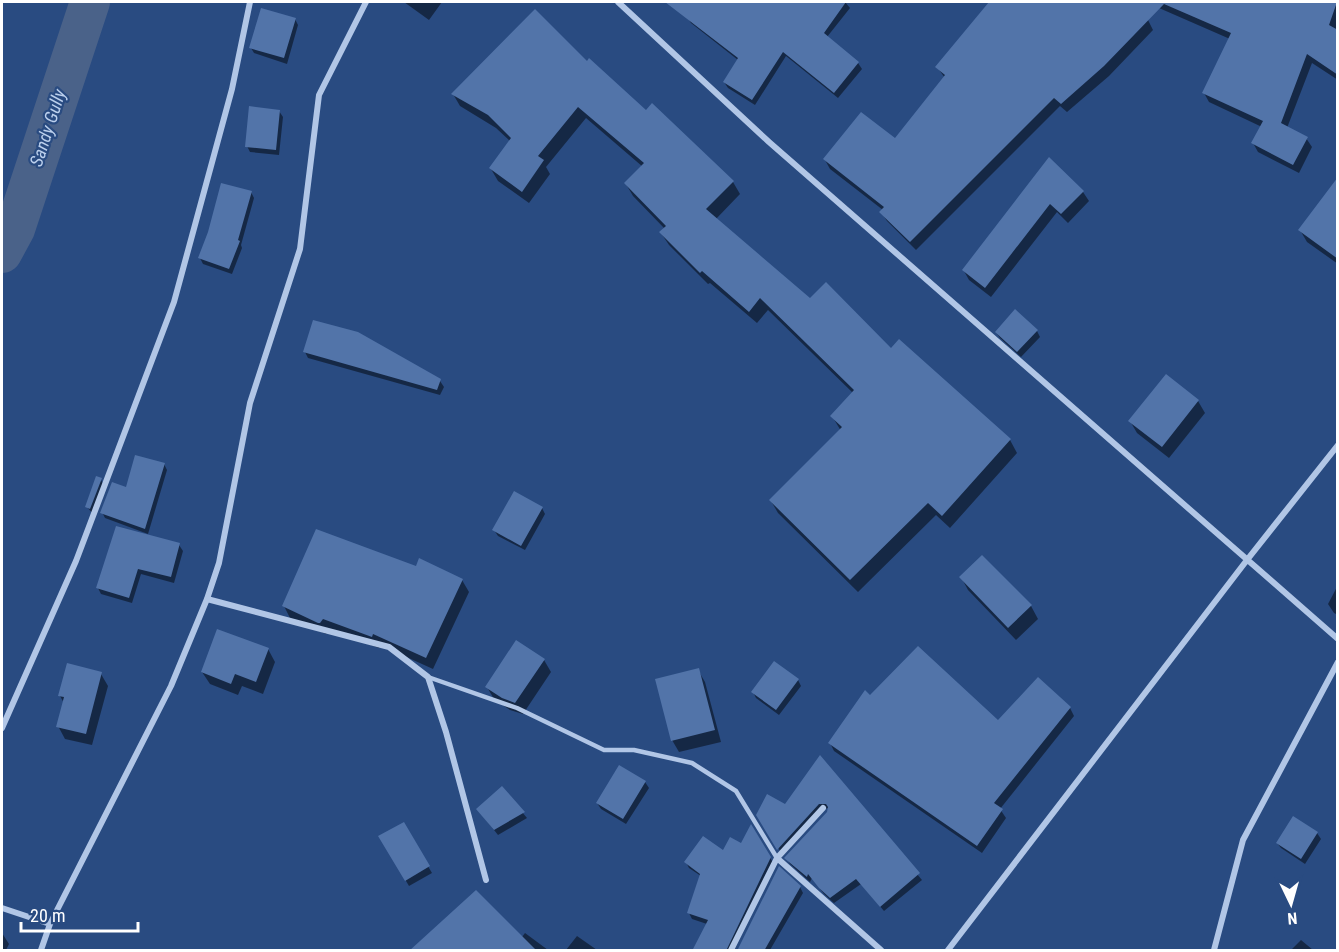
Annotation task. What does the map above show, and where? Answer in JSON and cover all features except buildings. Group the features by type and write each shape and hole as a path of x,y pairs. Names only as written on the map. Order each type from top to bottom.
{"street":[{"path":"2,728 76,561 174,302 232,89 250,2"},
{"path":"41,951 50,924 171,686 207,599 219,563 250,404 300,249 319,94 366,2"},
{"path":"618,2 769,142 1338,639"},
{"path":"948,951 1246,560 1338,445"},
{"path":"207,599 389,646 428,677 446,732 486,880"},
{"path":"1214,951 1243,840 1338,662"},
{"path":"731,951 777,858 824,808"},
{"path":"777,858 881,951"},
{"path":"2,908 50,924"}],"lane":[{"path":"428,677 517,708 604,750 634,750 692,763 736,791 777,858"}],"waterway":[{"name":"Sandy Gully","path":"2,253 15,229 90,2"}]}
